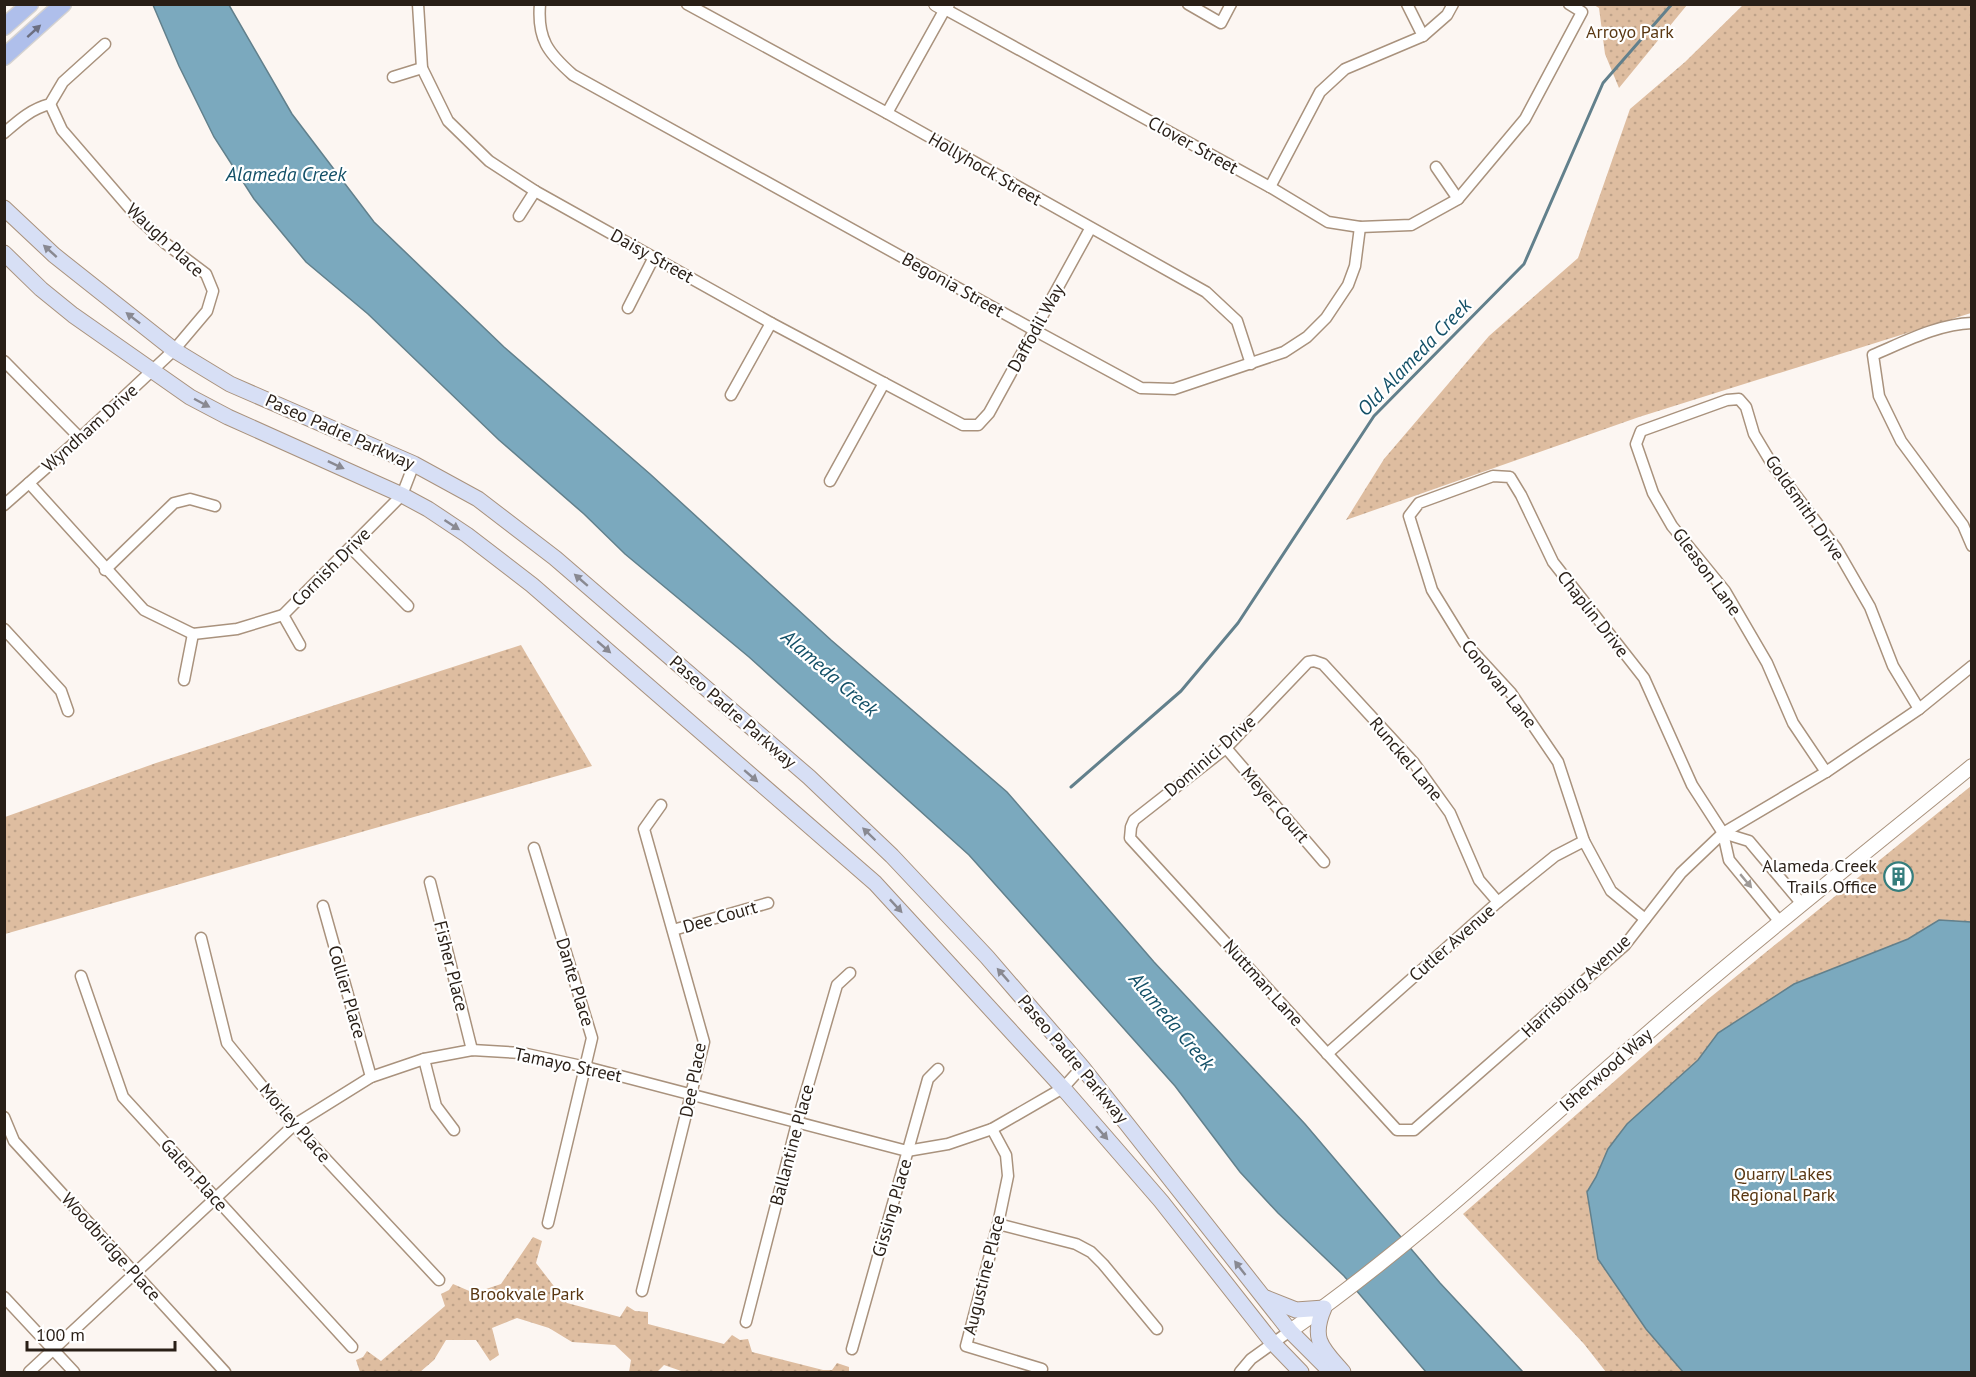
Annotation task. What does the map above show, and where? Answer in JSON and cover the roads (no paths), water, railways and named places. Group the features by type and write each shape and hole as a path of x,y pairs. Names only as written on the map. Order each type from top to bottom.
{"main road":[{"path":"4,27 30,4"},
{"path":"4,57 63,4"},
{"name":"Paseo Padre Parkway","path":"4,208 54,255 174,351 230,384 414,464 478,499 555,558 809,777 892,856 987,957 1082,1067 1290,1331 1331,1372"},
{"name":"Paseo Padre Parkway","path":"4,253 41,290 152,372 190,397 228,417 402,495 428,509 467,535 532,585 875,884 1063,1088 1161,1201 1272,1342 1301,1372"},
{"path":"1263,1297 1296,1310 1325,1307"},
{"path":"1325,1307 1318,1321 1317,1334 1321,1347 1343,1372"}],"street":[{"name":"Daisy Street","path":"417,4 422,68 448,121 489,161 535,191 771,323 963,425 978,425"},
{"name":"Begonia Street","path":"540,4 539,26 545,45 554,58 573,75 1141,388 1174,389 1284,352 1307,337 1326,318 1348,285 1354,266 1360,227"},
{"name":"Hollyhock Street","path":"687,4 1206,292 1237,321 1251,364"},
{"path":"1188,4 1221,23 1232,4"},
{"path":"1407,4 1423,36"},
{"path":"1270,187 1320,92 1346,69 1423,36 1447,15 1453,4"},
{"name":"Clover Street","path":"943,6 1270,187 1328,222 1360,227 1411,225 1458,199 1525,119 1582,12 1569,4"},
{"path":"886,113 943,6"},
{"path":"4,133 24,115 50,104 63,82 105,44"},
{"path":"393,77 422,68"},
{"name":"Waugh Place","path":"50,104 62,130 138,218 165,243 206,274 213,291 207,311 174,351"},
{"path":"1436,167 1458,199"},
{"path":"519,216 535,191"},
{"name":"Daffodil Way","path":"978,425 989,413 1090,229"},
{"path":"628,308 654,257"},
{"path":"731,395 771,323"},
{"path":"1971,323 1928,332 1873,354 1879,396 1901,441 1963,525 1971,546"},
{"name":"Wyndham Drive","path":"4,505 174,351"},
{"path":"4,361 80,438"},
{"path":"830,481 885,383"},
{"name":"Goldsmith Drive","path":"1641,431 1727,400 1740,399 1746,407 1754,434 1772,464 1836,548 1870,607 1893,666 1919,709"},
{"name":"Gleason Lane","path":"1641,431 1636,444 1653,493 1672,526 1725,591 1767,663 1793,723 1826,772"},
{"name":"Cornish Drive","path":"193,634 237,629 283,615 402,495 414,464"},
{"name":"Chaplin Drive","path":"1419,503 1493,476 1510,477 1553,562 1644,678 1692,785 1724,833 1729,860 1780,922"},
{"path":"29,483 105,570 144,610 193,634 184,680"},
{"path":"105,570 174,503 190,499 215,506"},
{"name":"Conovan Lane","path":"1419,503 1409,516 1432,590 1464,642 1511,693 1558,762 1584,842 1611,891 1645,919"},
{"path":"351,548 408,606"},
{"path":"283,615 300,645"},
{"path":"4,629 61,691 68,711"},
{"name":"Dominici Drive","path":"1131,827 1134,820 1226,748 1308,662 1314,661"},
{"name":"Runckel Lane","path":"1314,661 1323,664 1414,763 1450,813 1479,880 1498,902"},
{"name":"Harrisburg Avenue","path":"1406,1131 1414,1130 1625,945 1681,873 1724,833 1826,772 1919,709 1971,666"},
{"name":"Meyer Court","path":"1226,748 1324,862"},
{"name":"Isherwood Way","path":"1240,1372 1251,1359 1272,1342 1325,1307 1420,1230 1650,1030 1971,766"},
{"name":"Dee Place","path":"642,1291 704,1042 644,829 661,805"},
{"name":"Nuttman Lane","path":"1131,827 1130,838 1397,1130 1406,1131"},
{"path":"1724,833 1749,841 1802,904"},
{"name":"Cutler Avenue","path":"1327,1054 1498,902 1555,856 1584,842"},
{"name":"Dante Place","path":"534,848 592,1038 548,1223"},
{"name":"Fisher Place","path":"430,882 472,1050"},
{"name":"Dee Court","path":"673,930 768,903"},
{"name":"Collier Place","path":"323,906 371,1077"},
{"name":"Morley Place","path":"201,938 227,1043 294,1125 439,1280"},
{"name":"Ballantine Place","path":"746,1322 797,1123 837,985 850,973"},
{"name":"Galen Place","path":"81,976 123,1097 352,1347"},
{"name":"Tamayo Street","path":"29,1372 294,1125 371,1077 424,1059 472,1050 522,1053 586,1067 907,1152 948,1144 992,1128 1063,1088 1082,1067"},
{"path":"424,1059 436,1106 454,1130"},
{"name":"Gissing Place","path":"852,1349 928,1079 938,1069"},
{"name":"Woodbridge Place","path":"4,1117 14,1141 225,1372"},
{"name":"Augustine Place","path":"992,1128 1006,1155 1008,1176 998,1224 966,1346 1042,1369"},
{"path":"998,1224 1076,1244 1091,1252 1157,1329"},
{"path":"4,1298 74,1372"}],"water":[{"name":"Alameda Creek","path":"153,5 229,5 292,114 374,222 504,347 650,474 831,640 1007,792 1154,962 1305,1124 1440,1283 1523,1372 1426,1372 1344,1276 1278,1213 1240,1172 1175,1086 969,855 749,657 625,554 584,514 499,440 368,314 306,262 254,199 214,137 179,66"},
{"name":"Quarry Lakes Regional Park","path":"1939,920 1971,922 1971,1372 1683,1372 1646,1329 1598,1259 1587,1192 1608,1149 1627,1124 1698,1060 1718,1033 1794,984 1908,939"}],"waterway":[{"name":"Old Alameda Creek","path":"1071,787 1181,691 1238,623 1374,416 1524,264 1603,83 1672,4"}],"place":[{"name":"Alameda Creek Trails Office","path":"1898,876"}],"park label":[{"name":"Arroyo Park","path":"1630,32"},
{"name":"Brookvale Park","path":"527,1294"}]}
